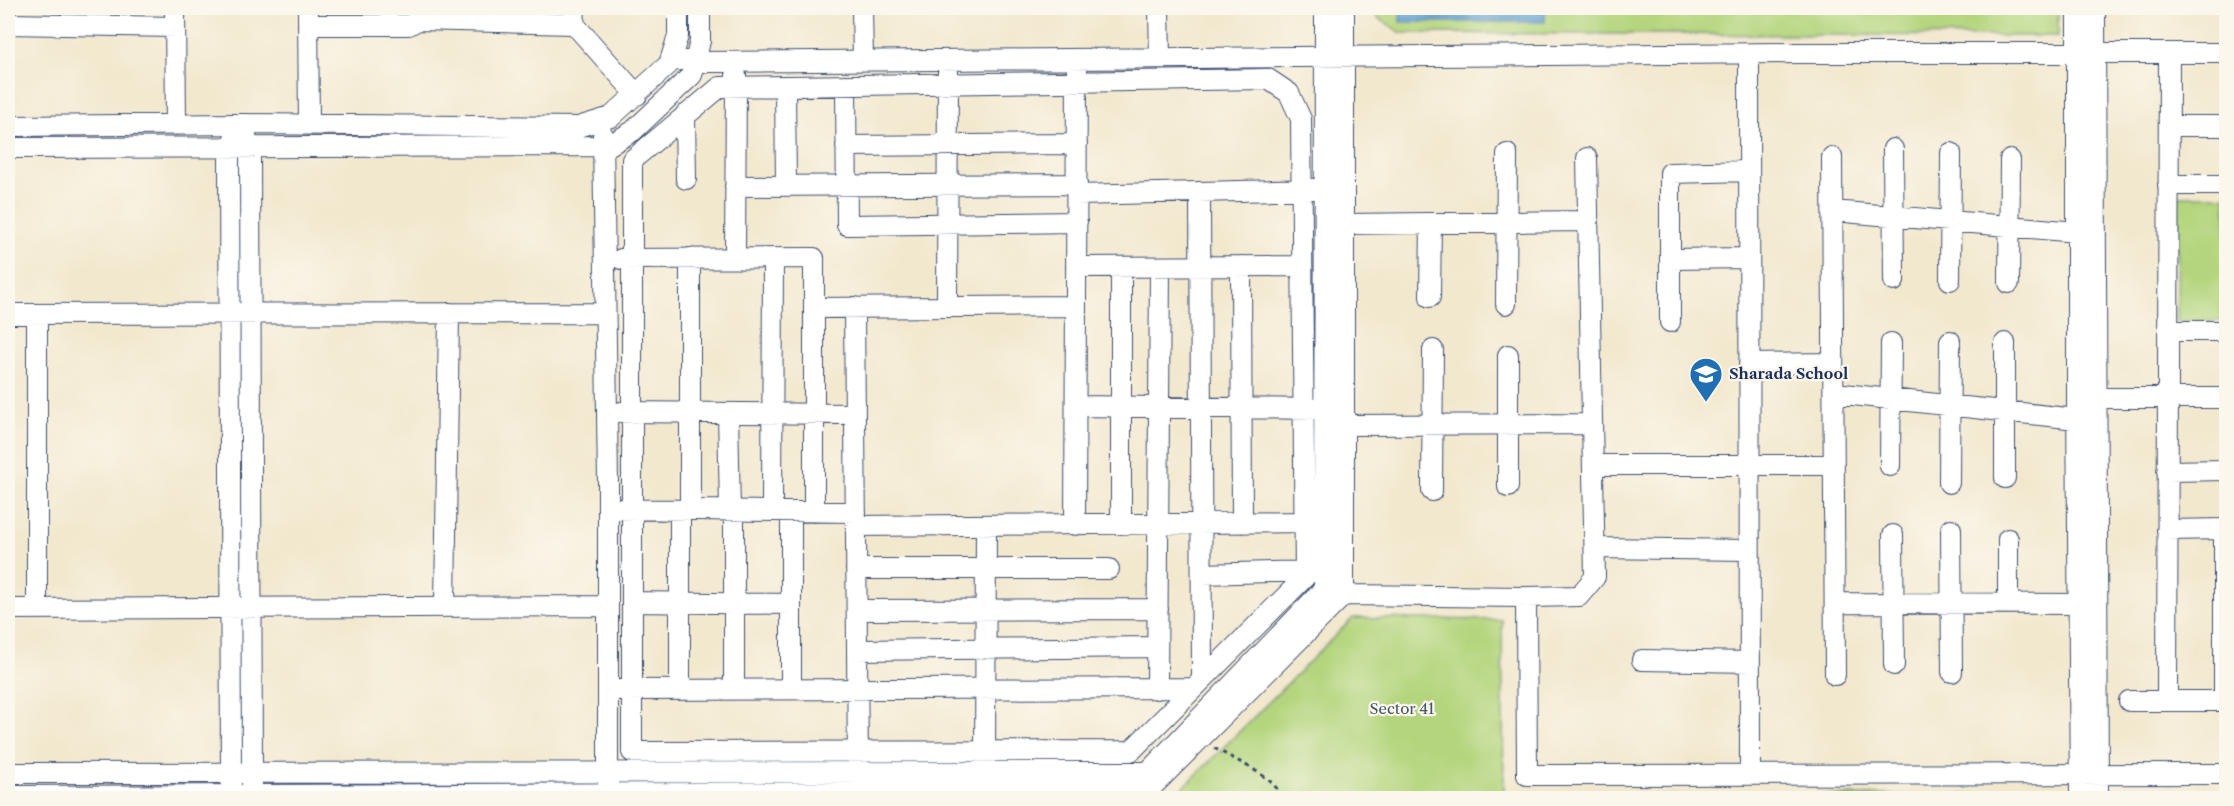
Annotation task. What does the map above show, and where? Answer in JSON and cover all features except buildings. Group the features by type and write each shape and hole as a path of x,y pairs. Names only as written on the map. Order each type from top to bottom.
{"street":[{"path":"8,126 242,124 578,127 611,117 669,64 678,36 678,8"},
{"path":"8,148 608,147 633,131 692,75 700,40 699,8"},
{"path":"862,8 863,60"},
{"path":"1159,8 1160,58"},
{"path":"8,796 776,796 983,788 1148,787 1344,595 1344,224 1335,57 1325,8"},
{"path":"1148,787 1324,589 1325,189 1335,57 1344,8"},
{"path":"2077,8 2086,53 2089,774 2080,798"},
{"path":"2095,8 2086,53 2077,232 2086,398 2077,419 2079,604 2089,774 2098,798"},
{"path":"309,125 308,16 409,25 418,14 574,16 637,95"},
{"path":"8,24 75,16 175,17 176,125"},
{"path":"2167,701 2169,53"},
{"path":"671,58 695,62 1749,54 2226,53"},
{"path":"1749,54 1750,775"},
{"path":"1075,525 1077,59"},
{"path":"947,307 948,60"},
{"path":"735,258 736,61"},
{"path":"1268,79 1289,93 1301,119 1305,577 1131,751 632,752 632,160 720,87 948,84 1268,79"},
{"path":"846,85 847,225 1077,222"},
{"path":"785,86 786,186"},
{"path":"686,116 686,179"},
{"path":"603,120 608,509 608,796"},
{"path":"231,797 229,148 242,124"},
{"path":"242,124 250,148 251,797"},
{"path":"2169,126 2226,126"},
{"path":"846,146 1077,144"},
{"path":"1893,149 1894,281"},
{"path":"1950,280 1951,153"},
{"path":"1506,304 1507,154"},
{"path":"1324,589 1344,595 1579,596 1595,577 1587,158"},
{"path":"1832,158 1835,675"},
{"path":"2009,283 2010,160"},
{"path":"1670,322 1670,172 1749,171"},
{"path":"735,186 947,185 1200,192 1325,189"},
{"path":"2168,185 2226,185"},
{"path":"1198,684 1203,574 1200,192"},
{"path":"1833,211 2077,232"},
{"path":"1344,224 1588,221"},
{"path":"1430,297 1431,223"},
{"path":"680,690 680,603 690,413 690,258"},
{"path":"773,258 772,413 791,604 791,689"},
{"path":"605,259 814,258 814,512"},
{"path":"1670,259 1749,258"},
{"path":"1241,266 1242,523"},
{"path":"1076,267 1302,266"},
{"path":"1120,267 1121,524"},
{"path":"1157,688 1160,267"},
{"path":"814,308 1076,306"},
{"path":"854,307 859,772"},
{"path":"446,607 449,313"},
{"path":"8,314 605,313"},
{"path":"37,314 37,609"},
{"path":"2168,331 2226,330"},
{"path":"1949,483 1950,341"},
{"path":"1890,466 1891,343"},
{"path":"2005,343 2005,478"},
{"path":"1432,491 1433,350"},
{"path":"1508,487 1509,355"},
{"path":"1749,364 1833,363"},
{"path":"1834,393 2077,419"},
{"path":"2086,398 2226,398"},
{"path":"1076,406 1324,409"},
{"path":"607,412 855,414"},
{"path":"728,413 732,511 734,689"},
{"path":"1344,424 1592,424"},
{"path":"1593,465 1834,465"},
{"path":"2167,471 2226,470"},
{"path":"608,509 814,512 856,519 986,525 1324,522"},
{"path":"983,788 986,751 986,525"},
{"path":"1951,529 1953,672"},
{"path":"2129,700 2225,701 2225,529 2167,530"},
{"path":"1893,535 1894,664"},
{"path":"2008,539 2008,603"},
{"path":"1595,548 1749,550"},
{"path":"856,569 1109,569"},
{"path":"1203,574 1304,571"},
{"path":"1526,597 1527,775 2226,774"},
{"path":"632,602 791,604"},
{"path":"1835,603 2079,604"},
{"path":"8,609 608,606"},
{"path":"857,610 1158,609"},
{"path":"857,650 1157,647"},
{"path":"1642,660 1750,662"},
{"path":"608,690 1157,688 1198,684"},
{"path":"8,773 859,772 983,788"}],"path":[{"path":"1198,740 1271,781 1284,798"}],"green space":[{"path":"1371,8 2058,8 2058,36 1401,33 1378,18"},
{"path":"2178,196 2226,196 2226,321 2177,321"},
{"name":"Sector 41","path":"1353,618 1502,620 1504,797 2059,794 2059,798 1173,798"}],"water":[{"path":"1400,8 1545,8 1545,22 1400,22"}],"place":[{"name":"Sharada School","path":"1706,403"}]}
